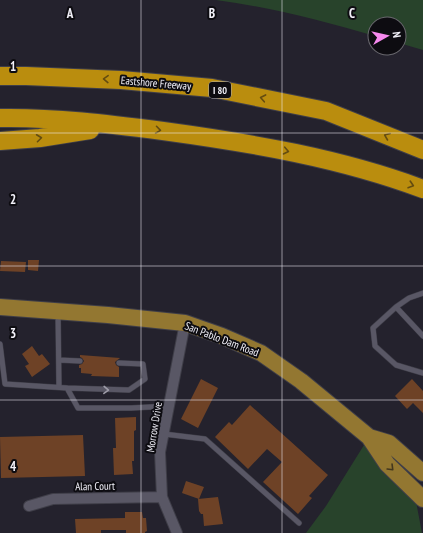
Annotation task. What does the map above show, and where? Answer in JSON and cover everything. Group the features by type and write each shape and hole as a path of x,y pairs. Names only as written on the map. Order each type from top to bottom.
{"highway":[{"name":"Eastshore Freeway","path":"3,76 121,80 212,88 326,111 423,150"},
{"path":"0,118 27,118 119,125 200,136 265,147 347,165 423,189"},
{"path":"0,141 40,138 119,125"}],"main road":[{"name":"San Pablo Dam Road","path":"0,307 108,315 185,323 222,336 261,353 301,381 369,437 387,464 423,499"},
{"name":"San Pablo Dam Road","path":"369,437 389,443 423,473"}],"street":[{"name":"Morrow Drive","path":"177,533 162,497 160,452 185,323"},
{"name":"Alan Court","path":"30,506 53,499 162,497"}],"lane":[{"path":"423,293 409,298 396,307 373,328 375,346 396,365 423,373"},
{"path":"396,307 423,336"},
{"path":"58,311 59,388"},
{"path":"0,344 5,384 59,388 129,390 145,379 143,364 119,363"},
{"path":"59,360 80,361"},
{"path":"67,388 78,408 169,406"},
{"path":"164,434 205,439 299,523"}],"green space":[{"path":"216,0 423,0 423,50 407,45 407,16 367,16 367,34 256,6"},
{"path":"369,437 414,491 422,533 306,533 326,506"}],"building":[{"path":"28,260 39,260 38,271 28,270"},
{"path":"1,261 26,262 25,272 0,271"},
{"path":"32,346 39,356 42,354 50,364 32,377 25,366 29,364 22,354"},
{"path":"80,355 120,358 115,362 119,367 119,377 91,376 92,374 81,373 81,368 79,368 79,365 84,361"},
{"path":"201,379 218,388 198,428 181,419"},
{"path":"412,379 423,391 423,413 413,403 407,409 395,396"},
{"path":"250,405 328,475 309,496 312,498 298,514 263,482 282,462 267,449 248,469 215,437 229,422 232,425"},
{"path":"136,417 136,430 134,431 134,461 132,461 133,474 114,475 113,448 116,448 115,418"},
{"path":"83,435 85,476 1,478 0,437"},
{"path":"186,481 204,487 199,499 182,493"},
{"path":"218,497 223,524 204,526 203,514 199,511 198,499"},
{"path":"125,512 142,512 143,518 146,518 147,531 145,533 126,533 126,530 101,530 101,533 76,533 75,519 125,518"}]}
